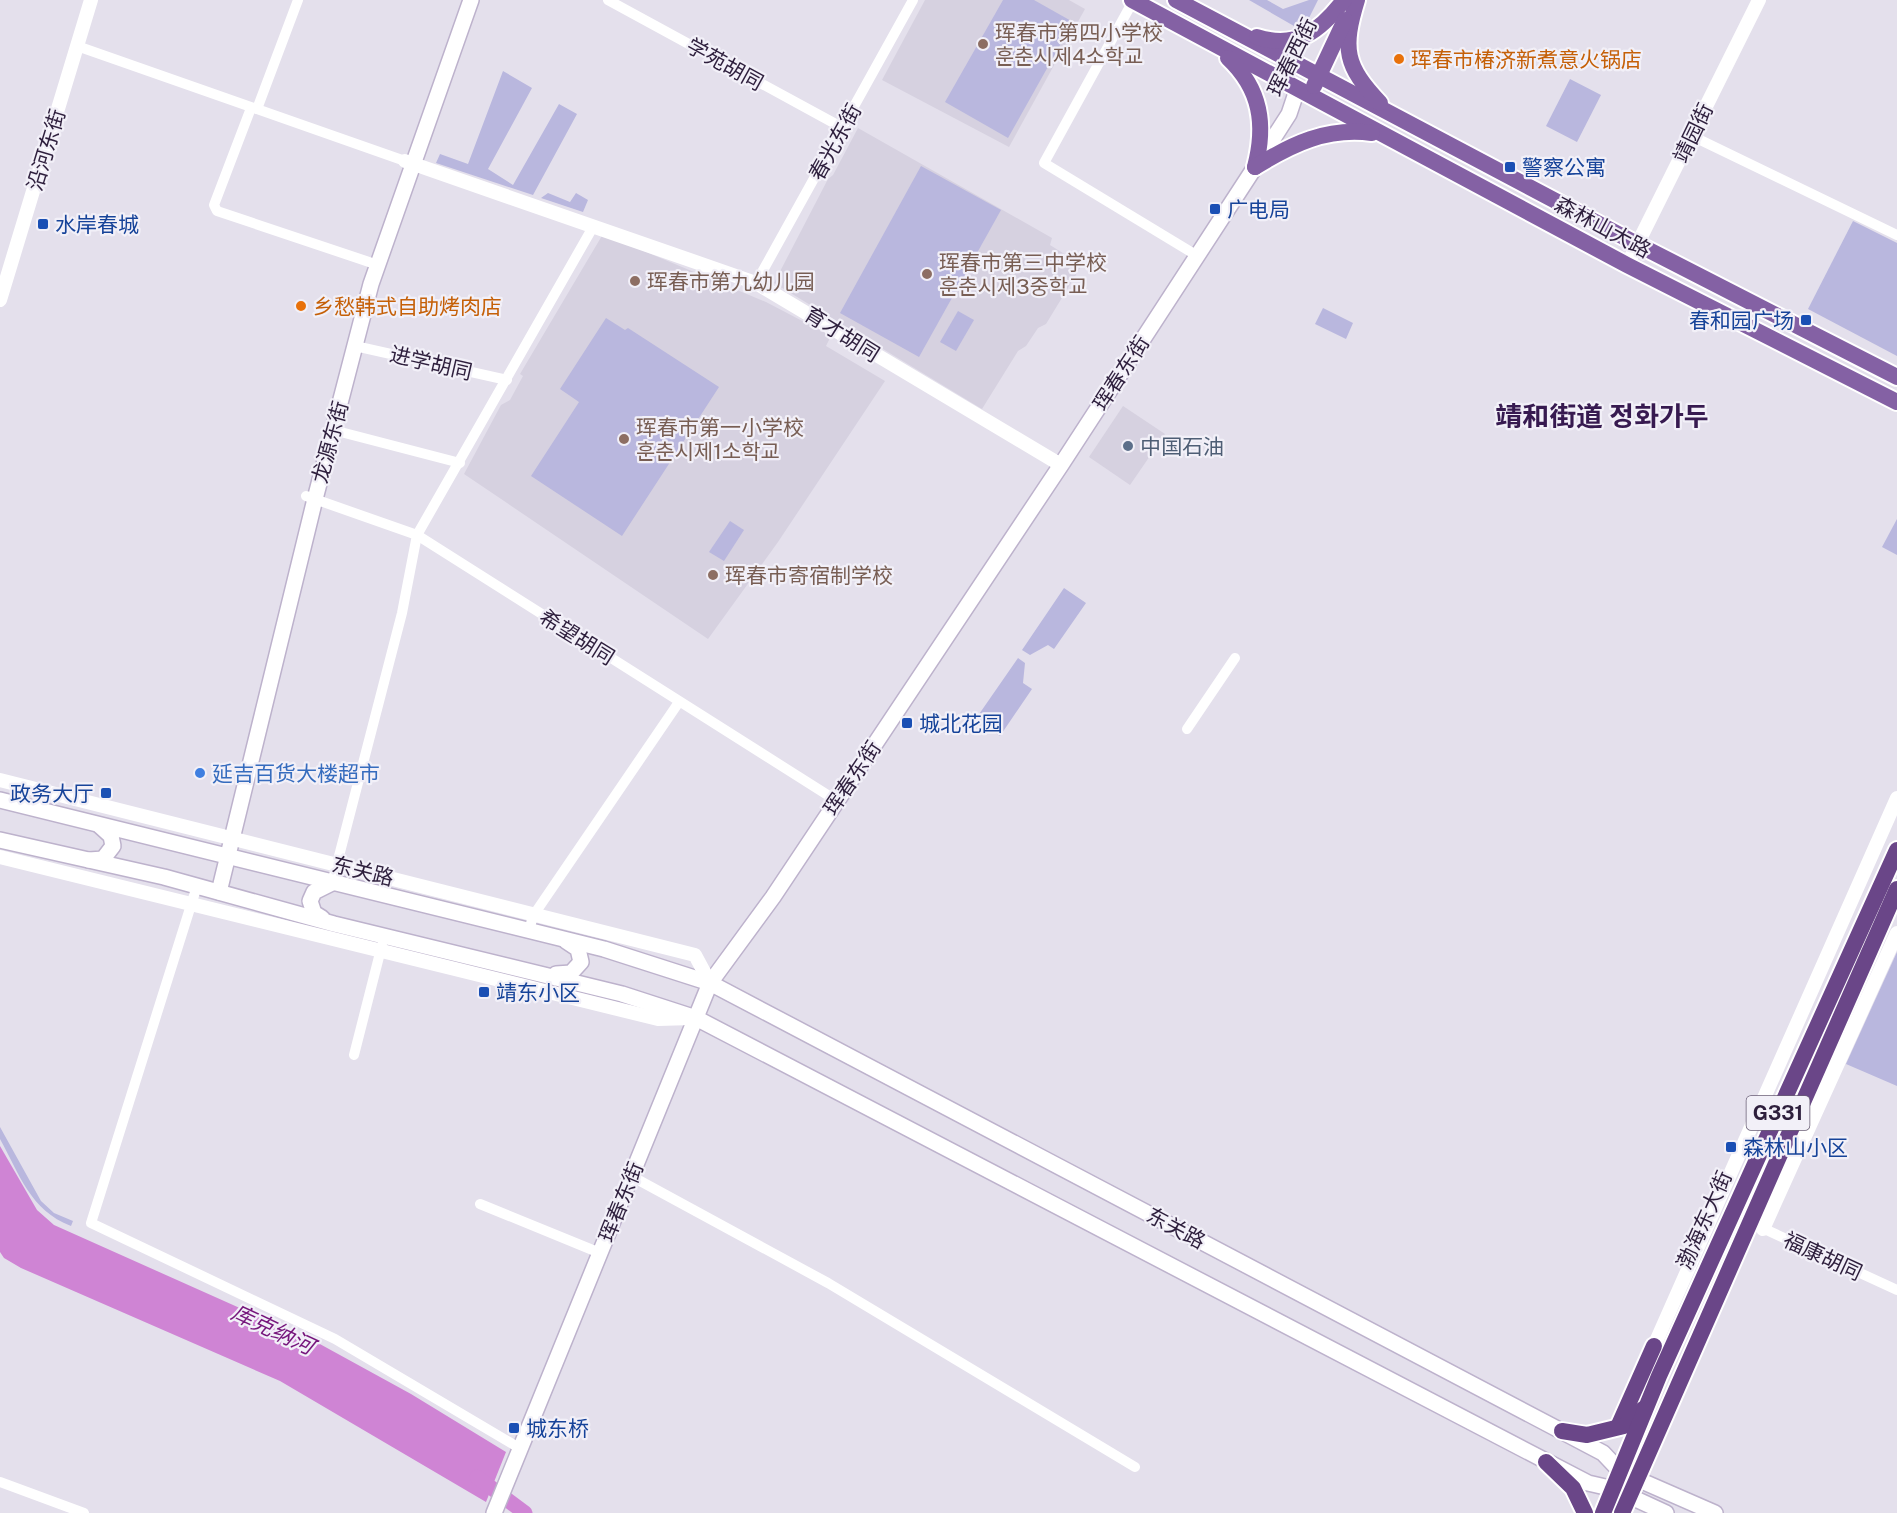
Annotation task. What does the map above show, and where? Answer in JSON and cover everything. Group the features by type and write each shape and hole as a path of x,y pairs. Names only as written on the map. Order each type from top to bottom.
{"highway":[{"name":"渤海东大街","path":"1629,1475 1647,1404 1659,1376 1897,850"},
{"name":"渤海东大街","path":"1603,1513 1621,1493 1678,1385 1756,1226 1897,889"},
{"path":"1618,1427 1654,1346"},
{"path":"1659,1376 1678,1385"},
{"path":"1562,1431 1587,1436 1618,1427 1630,1422 1647,1404"},
{"path":"1546,1462 1573,1488 1585,1513"},
{"name":"渤海东大街","path":"1621,1493 1622,1513"}],"main road":[{"name":"龙源东街","path":"409,163 462,0"},
{"name":"龙源东街","path":"209,890 228,837 311,497 373,264 471,0"},
{"name":"森林山大路","path":"1133,0 1627,265 1897,402"},
{"name":"森林山大路","path":"1176,0 1637,244 1897,377"},
{"path":"1224,27 1274,43 1285,42 1313,33 1327,22 1344,0"},
{"name":"珲春西街","path":"1314,74 1344,0"},
{"path":"1356,0 1350,23 1348,50 1360,82 1392,114"},
{"name":"珲春西街","path":"1289,114 1356,0"},
{"path":"1212,43 1243,72 1252,89 1262,141 1255,167"},
{"name":"珲春东街","path":"494,1512 710,983 773,897 1062,465 1289,114"},
{"path":"1255,167 1299,142 1336,132 1353,130 1382,134"},
{"name":"龙源东街","path":"311,497 333,430 373,264"},
{"name":"东关路","path":"0,800 629,956 710,983 1562,1431 1603,1453 1629,1475"},
{"path":"80,860 98,861 111,851 111,836 104,828 95,824"},
{"name":"东关路","path":"0,840 209,890 334,924 383,943 544,974 622,993 696,1018 1546,1462 1588,1483 1621,1493 1666,1513"},
{"path":"332,883 314,892 310,905 317,916 334,924"},
{"path":"544,974 572,973 579,967 582,957 579,949 559,938"},
{"path":"1629,1475 1715,1513"}],"street":[{"name":"沿河东街","path":"0,300 91,0"},
{"path":"298,0 214,205 217,211 373,264"},
{"name":"学苑胡同","path":"608,0 843,128"},
{"name":"春光东街","path":"756,284 913,0"},
{"path":"1133,0 1044,163 1196,255"},
{"name":"靖园街","path":"1627,265 1759,0"},
{"path":"77,46 409,163"},
{"path":"1692,136 1897,235"},
{"name":"育才胡同","path":"409,163 756,284 783,297 1062,465"},
{"path":"332,883 402,612 417,535 593,227"},
{"name":"进学胡同","path":"355,346 507,380"},
{"path":"333,430 460,463"},
{"name":"希望胡同","path":"311,497 417,535 837,801"},
{"path":"1187,729 1235,658"},
{"path":"529,931 534,914 679,702"},
{"name":"东关路","path":"0,780 695,955 710,983"},
{"name":"渤海东大街","path":"1654,1346 1897,798"},
{"name":"东关路","path":"0,857 192,903 383,943 658,1019 696,1018"},
{"path":"209,890 192,903 91,1223 335,1339 519,1452"},
{"name":"渤海东大街","path":"1756,1226 1897,933"},
{"path":"354,1055 383,943"},
{"path":"631,1176 828,1283 1135,1467"},
{"path":"480,1204 600,1253"},
{"name":"福康胡同","path":"1756,1226 1897,1290"},
{"path":"0,1482 84,1513"}],"shaded area":[{"name":"珲春市第四小学校 훈춘시제4소학교","path":"925,0 1069,0 1085,9 1009,147 882,80"},
{"path":"1003,0 1034,0 1073,22 1008,138 945,102"},
{"path":"1249,0 1267,0 1283,9 1309,0 1318,0 1307,22 1294,26"},
{"path":"503,71 532,88 488,169 513,185 559,104 577,114 533,195 436,163 440,154 468,164"},
{"path":"1570,79 1601,95 1577,142 1546,126"},
{"name":"珲春市第三中学校 훈춘시제3중학교","path":"858,128 1052,238 1050,245 1082,265 1046,324 1038,328 1026,346 1018,351 982,409 774,283 828,179 833,175"},
{"path":"921,166 1001,210 919,357 840,313"},
{"path":"548,193 570,202 576,193 588,200 583,212 541,198"},
{"path":"1853,221 1897,243 1897,356 1808,309"},
{"name":"珲春市第一小学校 훈춘시제1소학교","path":"603,234 766,302 831,336 826,346 885,381 778,542 708,639 464,474 501,405 510,400 523,376 520,374"},
{"path":"1323,308 1353,323 1346,339 1315,324"},
{"path":"958,311 974,320 956,351 940,342"},
{"path":"606,318 625,330 628,328 719,387 622,536 531,476 579,402 560,389"},
{"path":"1123,406 1165,434 1130,485 1089,457"},
{"path":"1897,519 1897,555 1882,547"},
{"path":"730,521 744,530 724,561 709,552"},
{"path":"1064,588 1086,603 1054,649 1048,645 1030,655 1022,650"},
{"path":"1018,658 1025,663 1023,683 1032,689 1000,736 975,720"},
{"path":"1897,952 1897,1086 1846,1064"},
{"path":"0,1127 41,1201 54,1213 73,1221 71,1226 45,1211 28,1190 0,1139"}],"water":[{"path":"0,1146 37,1210 54,1225 318,1343 411,1394 506,1452 486,1502 280,1381 21,1268 4,1258 0,1252"}],"waterway":[{"name":"库克纳河","path":"477,1477 525,1513"}],"place":[{"name":"珲春市第四小学校 훈춘시제4소학교","path":"983,44"},
{"name":"珲春市椿济新煮意火锅店","path":"1399,59"},
{"name":"警察公寓","path":"1510,167"},
{"name":"广电局","path":"1215,209"},
{"name":"水岸春城","path":"43,224"},
{"name":"珲春市第三中学校 훈춘시제3중학교","path":"927,274"},
{"name":"珲春市第九幼儿园","path":"635,281"},
{"name":"乡愁韩式自助烤肉店","path":"301,306"},
{"name":"春和园广场","path":"1806,320"},
{"name":"珲春市第一小学校 훈춘시제1소학교","path":"624,439"},
{"name":"中国石油","path":"1128,446"},
{"name":"珲春市寄宿制学校","path":"713,575"},
{"name":"城北花园","path":"907,723"},
{"name":"延吉百货大楼超市","path":"200,773"},
{"name":"政务大厅","path":"106,793"},
{"name":"靖东小区","path":"484,992"},
{"name":"森林山小区","path":"1731,1147"},
{"name":"城东桥","path":"514,1428"}],"district":[{"name":"靖和街道 정화가두","path":"1602,416"}]}
